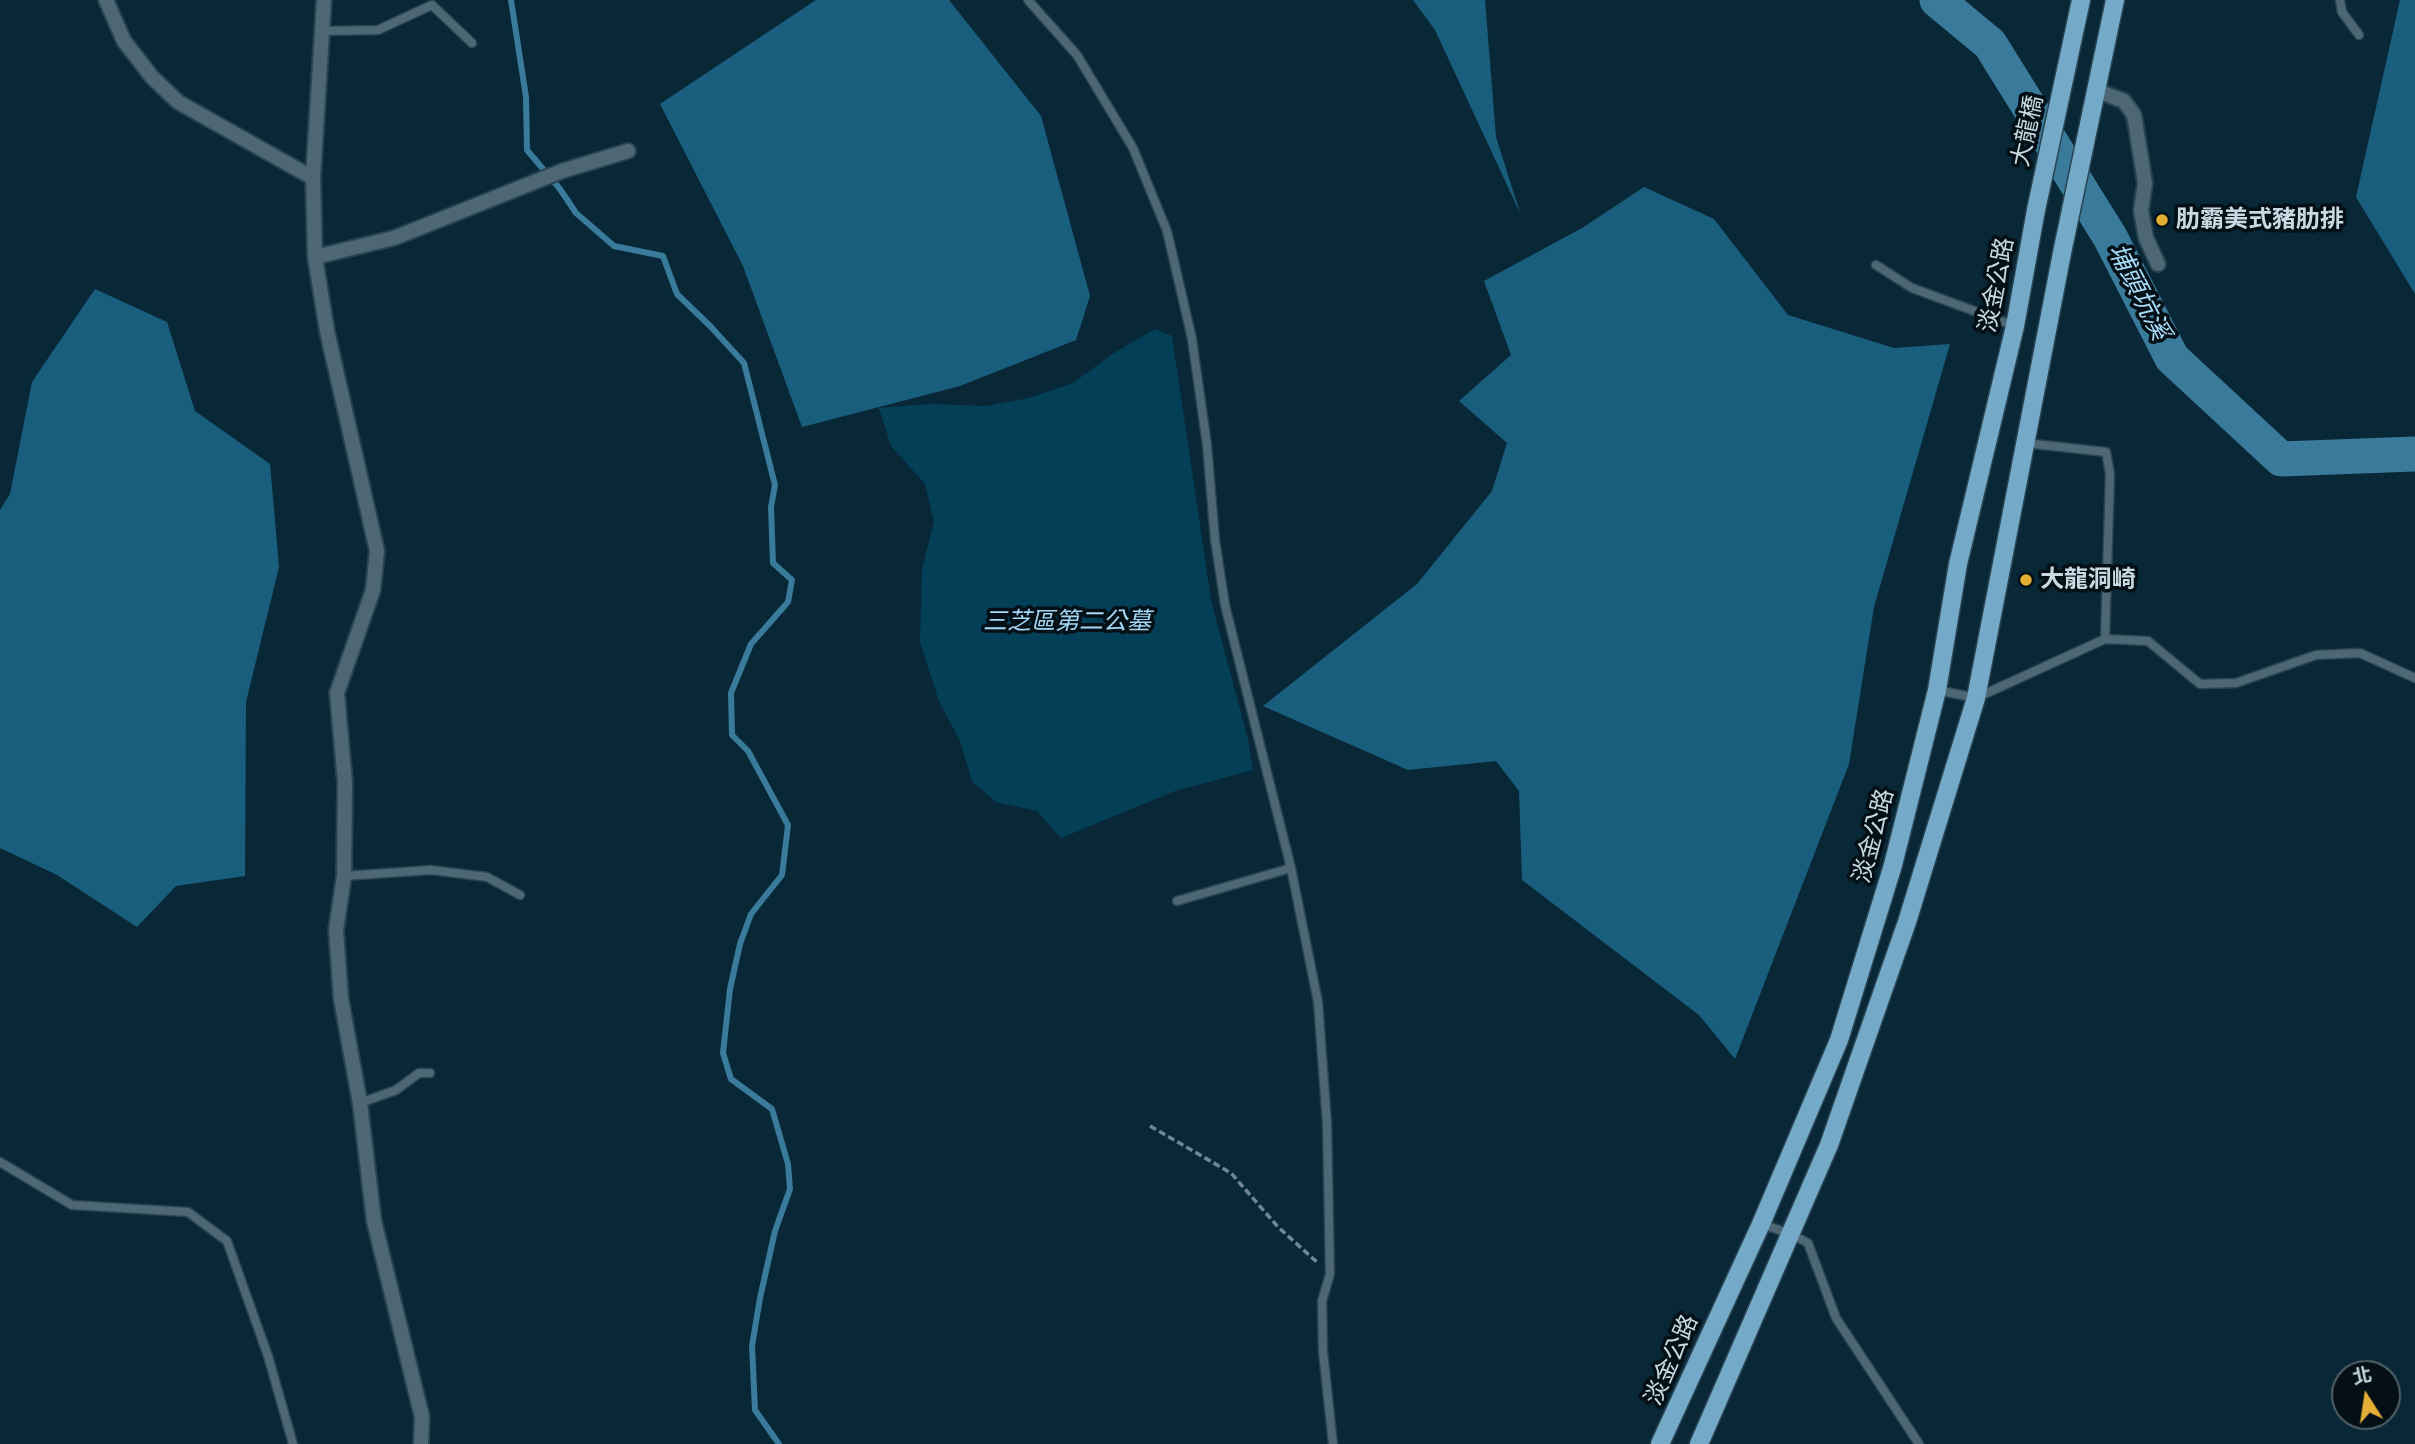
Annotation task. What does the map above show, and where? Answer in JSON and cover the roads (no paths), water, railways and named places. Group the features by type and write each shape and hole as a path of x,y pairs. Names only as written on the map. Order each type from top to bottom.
{"main road":[{"name":"大龍橋","path":"2036,210 2081,0"},
{"path":"1699,1444 1829,1145 1906,922 1976,698 2062,253 2115,0"},
{"name":"淡金公路","path":"1660,1444 1761,1224 1839,1040 1893,865 1937,690 1958,564 2015,326 2036,210"}],"street":[{"path":"106,0 124,41 152,78 178,102 313,178"},
{"path":"324,0 313,178 315,257 327,331 377,551 373,590 337,693 345,783 344,876 336,930 341,999 360,1103 374,1221 422,1418 421,1444"},
{"path":"2095,90 2124,101 2134,115 2145,183 2141,210 2146,238 2158,264"},
{"path":"315,257 394,238 562,171 628,151"}],"lane":[{"path":"1028,0 1077,55 1133,148 1167,231 1192,339 1225,605 1291,868 1318,1002 1327,1124 1330,1273 1322,1301 1323,1352 1333,1444"},
{"path":"2340,0 2342,12 2359,35"},
{"path":"322,31 378,30 432,5 472,43"},
{"path":"1876,265 1912,288 2015,326"},
{"path":"2025,443 2106,452 2110,474 2105,639"},
{"path":"1937,690 1976,698 2105,639 2148,641 2200,684 2236,683 2316,655 2360,653 2415,678"},
{"path":"1177,901 1291,868"},
{"path":"344,876 431,870 486,877 520,895"},
{"path":"360,1103 396,1090 419,1073 430,1073"},
{"path":"0,1162 72,1205 188,1212 227,1241 268,1356 293,1444"},
{"path":"1761,1224 1789,1233 1808,1243 1836,1318 1919,1444"}],"waterway":[{"path":"511,0 526,97 527,150 560,189 576,213 614,246 663,256 677,294 744,363 775,485 771,507 773,563 792,580 788,602 751,644 731,693 732,735 748,751 788,825 782,875 751,914 740,944 730,989 723,1053 731,1079 772,1109 788,1164 790,1189 775,1231 752,1346 755,1410 779,1444"},
{"name":"埔頭坑溪","path":"1937,0 1990,44 2110,237 2172,358 2281,459 2415,454"}],"place":[{"name":"肋霸美式豬肋排","path":"2162,220"},
{"name":"大龍洞崎","path":"2026,580"}],"park label":[{"name":"三芝區第二公墓","path":"1067,622"}]}
